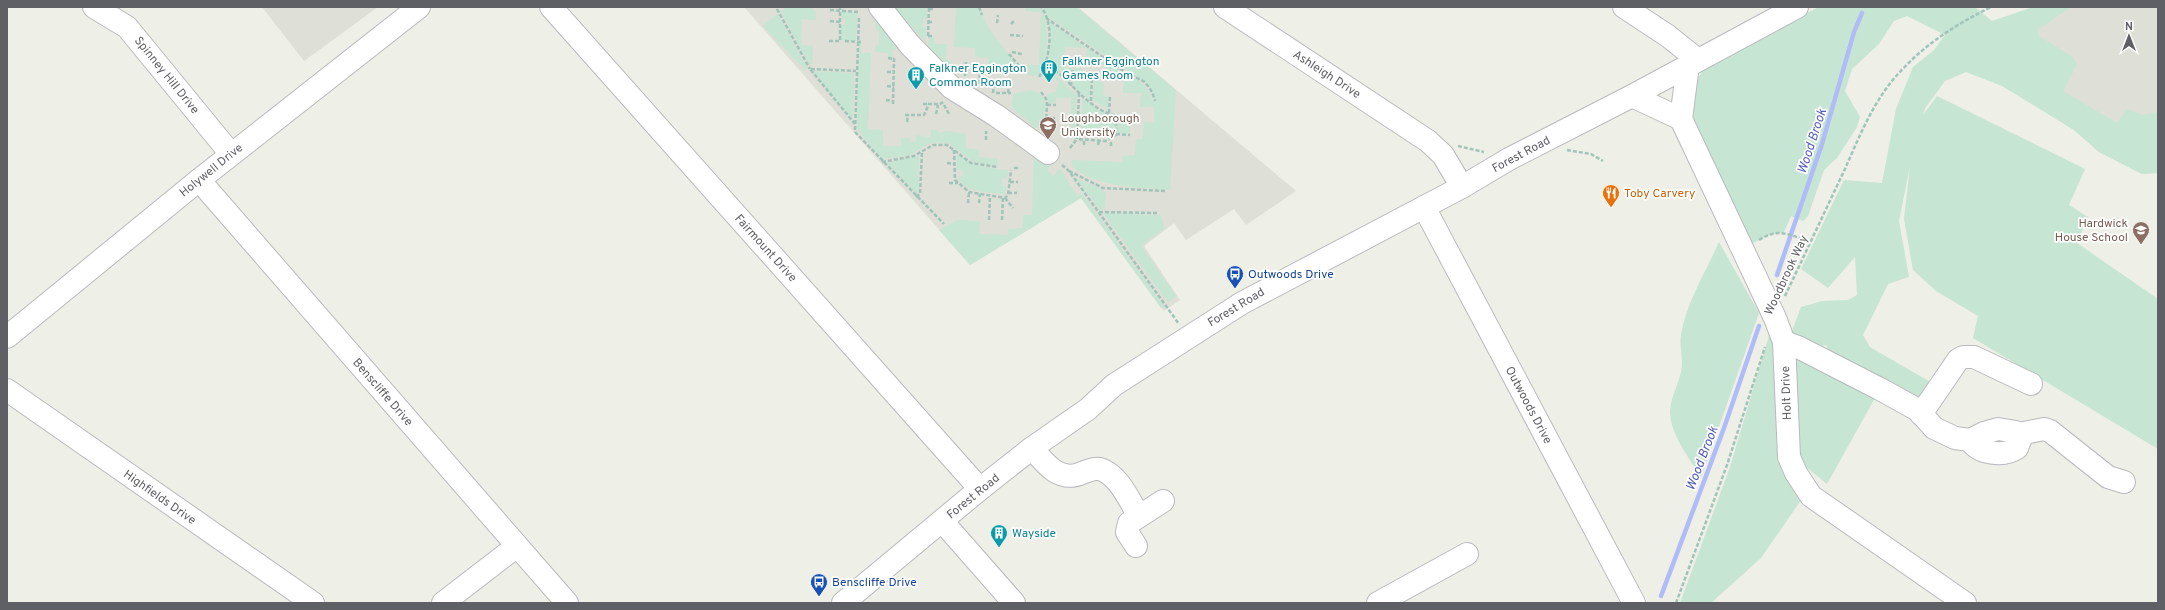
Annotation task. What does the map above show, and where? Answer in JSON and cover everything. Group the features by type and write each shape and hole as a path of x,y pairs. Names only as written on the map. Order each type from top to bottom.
{"street":[{"name":"Spinney Hill Drive","path":"94,7 127,26 231,154"},
{"name":"Holywell Drive","path":"7,337 231,154 419,7"},
{"name":"Fairmount Drive","path":"551,7 980,489"},
{"path":"880,7 919,45 951,98 997,116 1046,144"},
{"name":"Ashleigh Drive","path":"1225,7 1428,141 1444,155 1462,187"},
{"path":"1624,7 1668,36 1693,62 1681,119 1632,96"},
{"name":"Forest Road","path":"843,603 980,489 1032,448 1088,409 1114,385 1242,303 1797,7"},
{"name":"Holt Drive","path":"1681,119 1775,318 1775,343 1789,457 1796,473 1811,496 1965,603"},
{"name":"Benscliffe Drive","path":"199,180 567,603"},
{"name":"Outwoods Drive","path":"1424,207 1634,603"},
{"path":"1775,343 1798,347 1880,389 1922,414 1934,428 1961,440 1970,440 1976,448 1984,451 2006,454 2017,448 2021,438 2019,434 2044,430 2056,433 2108,477 2124,482"},
{"path":"1922,414 1958,360 1963,357 1974,357 2031,384"},
{"name":"Highfields Drive","path":"7,390 313,603"},
{"path":"1032,448 1048,467 1056,473 1073,476 1090,469 1099,469 1110,474 1116,480 1139,516"},
{"path":"1136,546 1129,536 1127,528 1139,516 1163,500"},
{"path":"942,521 1014,603"},
{"path":"443,603 517,546"},
{"path":"1378,603 1458,553"}],"path":[{"path":"829,41 839,41 840,7"},
{"path":"925,7 935,9"},
{"path":"980,7 982,15"},
{"path":"1039,78 1044,65 1050,35 1046,18 1041,7"},
{"name":"Woodbrook Way","path":"1775,318 1810,242 1883,94 1898,74 1924,48 1955,25 1991,7"},
{"path":"777,9 810,70 855,124"},
{"path":"919,45 928,22 929,9"},
{"path":"830,10 858,12"},
{"path":"997,23 998,15"},
{"path":"859,18 860,27 856,71 855,132 882,162 944,224"},
{"path":"1046,18 1125,72 1145,82 1152,92 1155,101"},
{"path":"1011,24 1016,20"},
{"path":"830,21 840,22"},
{"path":"928,22 934,22"},
{"path":"1010,35 1023,36"},
{"path":"888,58 894,59 934,36"},
{"path":"845,41 859,42"},
{"path":"1020,67 1011,53 1022,54"},
{"path":"886,100 893,102 894,59"},
{"path":"1044,65 1062,76 1078,93 1100,110 1116,116 1121,116"},
{"path":"1071,86 1073,68"},
{"path":"810,70 856,71"},
{"path":"887,72 894,72"},
{"path":"1091,102 1092,76"},
{"path":"993,93 994,83"},
{"path":"1008,93 1009,84"},
{"path":"887,86 894,87"},
{"path":"1041,92 1047,100 1046,144 1068,171 1188,337"},
{"path":"1070,148 1077,139 1078,93"},
{"path":"1109,113 1110,96"},
{"path":"923,104 938,104 951,98"},
{"path":"949,114 951,98"},
{"path":"907,122 906,115 922,117 929,104"},
{"path":"936,114 938,104"},
{"path":"1047,105 1056,105"},
{"path":"1116,116 1116,134"},
{"path":"1047,118 1055,118"},
{"path":"1077,139 1106,141 1116,134 1130,135"},
{"path":"1111,138 1111,146"},
{"path":"1084,140 1084,145"},
{"path":"1545,141 1556,148 1590,154 1603,161"},
{"path":"882,162 914,156 933,145 947,145 971,163 997,167"},
{"path":"1455,145 1489,153 1497,166"},
{"path":"954,150 955,180 958,184 969,192 1004,198 1013,208"},
{"path":"916,197 920,194 922,152"},
{"path":"947,163 955,164"},
{"path":"1002,220 1004,198 1008,193 1011,170"},
{"path":"1068,171 1103,188 1123,191 1165,191"},
{"path":"1010,182 1018,182"},
{"path":"948,183 958,184"},
{"path":"968,203 969,192"},
{"path":"1008,193 1017,193"},
{"path":"979,203 980,194"},
{"path":"989,220 990,196"},
{"path":"1098,212 1158,213"},
{"path":"1743,250 1766,236 1784,232 1810,242"},
{"path":"1676,603 1727,465 1775,343"}],"shaded area":[{"path":"262,7 378,7 304,61"},
{"name":"Loughborough University","path":"744,7 1078,7 1296,191 1246,225 1234,209 1186,240 1174,223 1144,246 1180,300 1164,311 1081,198 970,265"},
{"path":"2052,7 2158,7 2158,173 2142,174 2099,152 2074,130 2037,107 2019,24"}],"green space":[{"path":"786,7 813,7 813,11 816,11 816,20 802,19 801,45 813,46 812,64 809,64 781,12"},
{"path":"894,7 923,7 927,10 927,19 923,19 922,27 926,28 925,41"},
{"path":"956,7 978,7 989,29 1018,67 988,65 988,58 975,57 975,48 954,47"},
{"path":"1025,7 1040,7 1046,22 1046,52 1041,70 1037,76 1028,75 1022,67 1024,65 1039,65 1041,12 1025,11"},
{"path":"1043,7 1076,7 1176,90 1170,190 1131,187 1105,182 1093,179 1072,166 1072,160 1122,162 1122,156 1135,155 1136,139 1143,139 1144,122 1154,123 1154,107 1140,107 1141,93 1123,93 1124,79 1105,78 1105,64 1086,64 1087,48 1145,85 1154,103 1156,103 1149,85 1048,17"},
{"path":"1819,7 1975,7 1992,21 2033,7 2071,7 2037,30 2039,36 2073,57 2077,65 2063,91 2117,123 2127,109 2142,115 2158,112 2158,173 2142,174 2099,152 2074,130 2002,86 1966,72 1945,81 1926,107 1923,115 1937,96 2085,169 2069,205 2088,217 2077,243 2158,299 2158,449 1973,338 1978,316 1936,291 1913,270 1904,219 1910,166 1899,221 1909,277 1888,284 1863,335 1870,347 1937,386 1918,410 1880,389 1827,484 1799,461 1788,341 1830,353 1826,345 1814,347 1791,334 1801,307 1822,301 1848,300 1857,295 1855,257 1828,288 1801,269 1844,180 1882,183 1896,109 1913,67 1934,50 1945,35 1907,16 1894,21 1879,44 1852,69 1845,91 1860,117 1857,127 1837,158 1824,170 1808,216 1803,221 1791,216 1784,232 1766,236 1750,245 1691,114 1694,87 1699,76 1708,64"},
{"path":"842,12 857,13 856,41 840,40 841,25 845,25 845,19 842,19"},
{"path":"778,14 807,68 806,71 763,26"},
{"path":"1047,20 1087,48 1065,47 1064,68 1072,68 1070,84 1062,75 1046,65 1051,35"},
{"path":"876,21 898,48 892,51 893,58 888,57 888,53 875,52 876,45 879,45 879,31 876,30"},
{"path":"929,37 934,37 934,44 947,44 946,60 951,61 950,69 928,46"},
{"path":"859,43 861,43 861,53 871,53 868,129 883,130 883,146 901,146 901,138 910,138 910,141 916,142 916,135 931,138 931,130 938,130 938,133 947,131 966,134 966,148 979,150 979,157 998,159 997,165 989,165 972,161 950,144 938,142 928,144 911,155 882,159 857,129"},
{"path":"1075,68 1083,69 1083,75 1091,76 1090,100 1073,86"},
{"path":"1046,69 1052,72 1076,94 1075,136 1071,140 1071,98 1056,98 1056,103 1049,104 1047,95 1056,91 1059,82 1052,75 1043,75"},
{"path":"812,71 854,73 853,121"},
{"path":"1094,76 1099,76 1099,82 1104,82 1103,95 1108,96 1108,110 1093,100"},
{"path":"1030,90 1039,93 1045,99 1044,121 1041,127 1036,128 1013,109 1012,102 1014,94"},
{"path":"1083,98 1100,111 1114,117 1114,134 1106,138 1101,138 1101,134 1092,134 1092,138 1083,136 1081,127"},
{"path":"1117,118 1139,118 1139,124 1130,123 1130,133 1117,133"},
{"path":"1040,153 1053,163 1047,170 1053,176 1060,169 1077,195 1082,194 1164,306 1161,308 1081,198 970,265 939,230 957,220 980,221 980,234 1008,235 1008,229 1023,228 1023,215 1032,215 1034,156"},
{"path":"957,154 975,164 1008,170 1007,178 1002,179 1002,186 1006,187 1005,194 978,191 966,187 961,183 958,177 963,176 962,169 956,170"},
{"path":"919,156 918,191 917,195 887,163"},
{"path":"1076,178 1101,189 1106,193 1105,208 1100,210"},
{"path":"1103,213 1161,215 1164,229 1141,246 1176,296 1168,302"},
{"path":"1719,242 1759,313 1701,478 1677,438 1671,422 1670,408 1682,367 1681,335 1687,311"},
{"path":"1771,329 1804,496 1761,558 1711,603 1680,603 1730,467"}],"waterway":[{"name":"Wood Brook","path":"1777,275 1822,144 1854,32 1862,13"},
{"name":"Wood Brook","path":"1661,596 1724,428 1759,326"}],"place":[{"name":"Falkner Eggington Games Room","path":"1049,83"},
{"name":"Falkner Eggington Common Room","path":"916,90"},
{"name":"Loughborough University","path":"1048,140"},
{"name":"Toby Carvery","path":"1611,208"},
{"name":"Hardwick House School","path":"2141,245"},
{"name":"Outwoods Drive","path":"1235,289"},
{"name":"Wayside","path":"999,548"},
{"name":"Benscliffe Drive","path":"819,597"}]}
